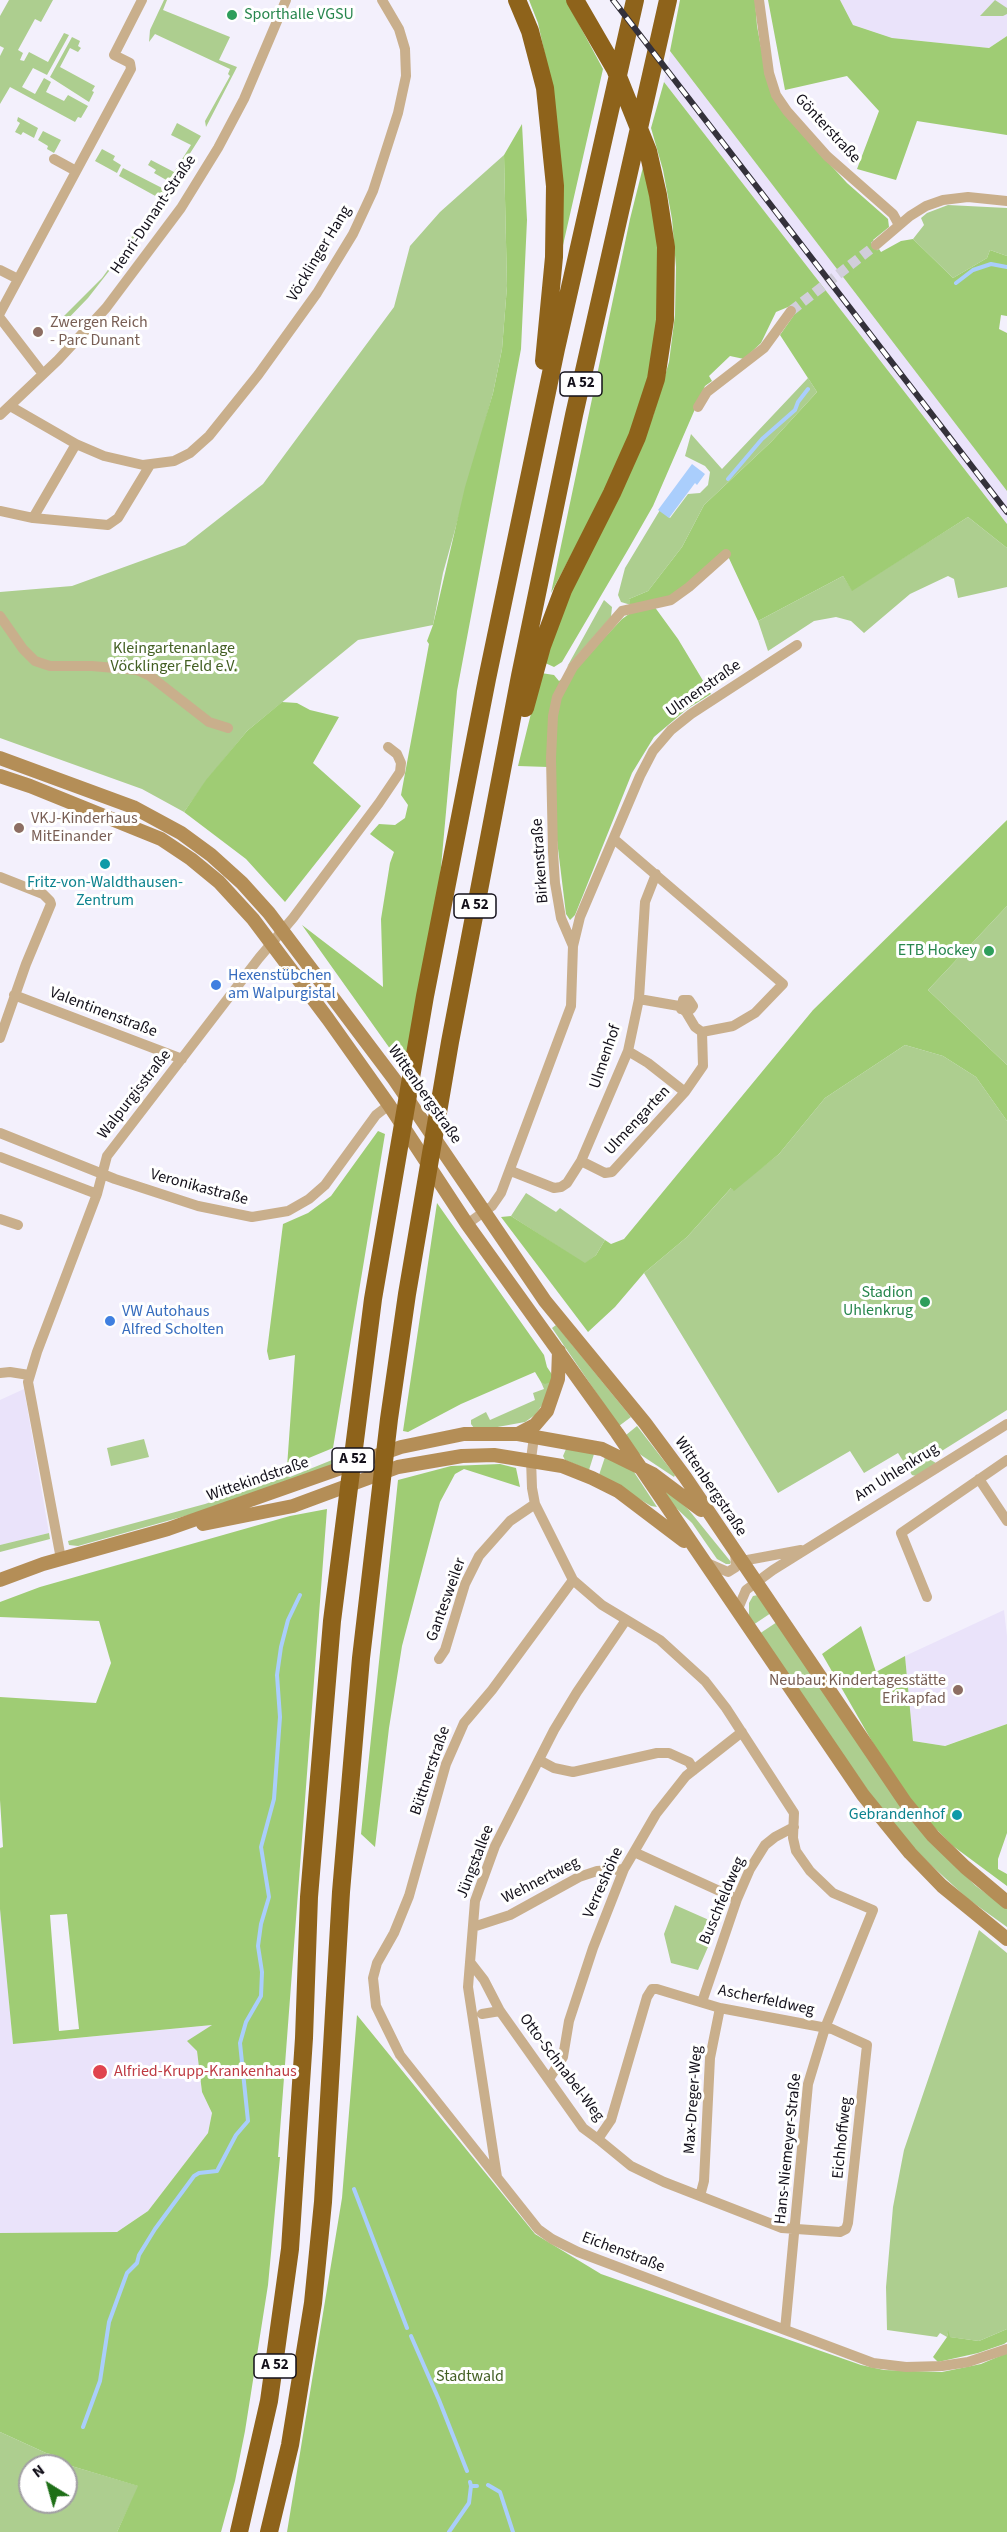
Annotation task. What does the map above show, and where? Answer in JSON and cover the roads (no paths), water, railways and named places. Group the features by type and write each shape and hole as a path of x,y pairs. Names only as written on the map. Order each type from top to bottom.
{"highway":[{"path":"518,0 530,31 545,88 555,186 554,257 538,434"},
{"name":"A 52","path":"239,2532 269,2401 288,2261 304,2038 309,1898 332,1622 373,1299 425,996 487,679 538,434 635,0"},
{"name":"A 52","path":"269,2532 297,2407 316,2280 327,2142 341,1892 361,1658 389,1419 424,1191 501,771 574,415 668,0"},
{"path":"501,771 518,734 538,660 558,602 575,563 625,466 651,397 660,361 665,320 667,268 663,222 651,162 633,110 615,69 578,6"}],"main road":[{"name":"Wittenbergstraße","path":"0,758 133,807 181,833 211,855 242,883 283,930 394,1079 545,1301 645,1423 685,1477 905,1802 941,1844 1007,1902"},
{"path":"0,776 161,839 191,859 219,882 271,943 389,1105 467,1224 559,1351 828,1745 884,1823 942,1886 1007,1939"},
{"path":"518,1434 535,1425 553,1398 558,1379 559,1351"},
{"name":"Wittekindstraße","path":"0,1580 61,1559 168,1529 401,1447 464,1434 518,1434 602,1449 639,1466 670,1485 710,1517"},
{"name":"Wittekindstraße","path":"168,1529 253,1516 292,1506 398,1467 462,1456 494,1455 531,1459 562,1466 618,1491 700,1556"}],"street":[{"path":"43,374 0,315 131,69 130,63 114,55 142,0"},
{"name":"Henri-Dunant-Straße","path":"0,415 43,374 119,292 181,208 218,148 244,99 286,0"},
{"name":"Vöcklinger Hang","path":"10,406 76,444 120,460 150,465 166,463 183,457 209,436 294,325 353,234 381,169 405,84 406,67 403,43 397,23 382,0"},
{"name":"Gönterstraße","path":"759,0 769,73 782,103 820,149 893,214 899,225"},
{"path":"54,159 76,171"},
{"path":"876,245 926,206 943,200 968,197 1007,201"},
{"path":"0,270 18,279"},
{"path":"698,407 707,392 764,348 791,311"},
{"path":"33,518 76,444"},
{"path":"0,511 33,518 102,525 114,523 150,465"},
{"name":"Birkenstraße","path":"467,1224 484,1212 501,1193 572,1006 573,946 561,918 555,883 551,758 553,716 557,697 573,668 622,611 670,600 689,587 726,554"},
{"path":"0,616 34,662 50,666 92,666 137,670 150,676 209,722 228,728"},
{"name":"Ulmenstraße","path":"573,946 580,917 640,776 653,751 671,730 691,714 797,645"},
{"name":"Walpurgisstraße","path":"61,1559 32,1410 29,1376 97,1194 107,1156 283,930 400,772 401,763 397,754 388,747"},
{"path":"614,839 783,984 755,1013 733,1026 702,1032 695,1027 684,1010 639,999"},
{"name":"Ulmenhof","path":"511,1171 554,1188 561,1187 567,1183 581,1161 628,1051 639,999 645,902 656,874"},
{"path":"0,877 43,894 50,901 49,913 14,995 0,1038"},
{"name":"Valentinenstraße","path":"14,995 182,1059"},
{"name":"Ulmengarten","path":"581,1161 605,1173 612,1172 685,1092 703,1066 702,1032"},
{"name":"Ulmengarten","path":"628,1051 648,1062 685,1092"},
{"name":"Veronikastraße","path":"0,1133 101,1174 198,1206 252,1217 288,1211 309,1199 325,1185 376,1115 389,1105"},
{"path":"0,1157 97,1194"},
{"path":"0,1219 18,1225"},
{"path":"0,1373 10,1372 29,1376"},
{"name":"Am Uhlenkrug","path":"737,1611 746,1590 757,1581 1007,1424"},
{"path":"534,1437 531,1459 535,1504 573,1580 580,1588 626,1620 660,1640 691,1666 716,1694 794,1813 794,1827"},
{"path":"927,1597 901,1533 1007,1460"},
{"path":"979,1479 1007,1521"},
{"name":"Gantesweiler","path":"439,1659 446,1650 465,1584 479,1556 510,1521 535,1504"},
{"name":"Am Uhlenkrug","path":"738,1557 804,1550"},
{"name":"Wittenbergstraße","path":"700,1556 728,1572 735,1567 738,1557"},
{"name":"Büttnerstraße","path":"377,1963 394,1933 409,1896 446,1764 464,1723 492,1690 573,1580"},
{"name":"Jüngstallee","path":"498,2180 468,1987 475,1901 495,1846 539,1760 577,1692 626,1620"},
{"name":"Verreshöhe","path":"549,2079 563,2057 568,2021 592,1948 624,1869 634,1851 656,1814 686,1776 742,1732"},
{"path":"539,1760 554,1768 573,1772 657,1753 669,1753 689,1762 694,1770"},
{"name":"Buschfeldweg","path":"702,2002 736,1899 765,1845 794,1827"},
{"name":"Hans-Niemeyer-Straße","path":"785,2330 808,2084 825,2028 873,1910 833,1893 810,1871 796,1851 794,1827"},
{"path":"634,1851 736,1899"},
{"name":"Wehnertweg","path":"473,1927 510,1915 579,1877 597,1871 624,1869"},
{"name":"Otto-Schnabel-Weg","path":"470,1962 484,1980 500,2011 583,2128 631,2166 771,2224 796,2229"},
{"name":"Eichenstraße","path":"377,1963 374,1978 376,2006 400,2055 538,2229 557,2242 823,2346 873,2363 890,2366 955,2364 1007,2349"},
{"name":"Ascherfeldweg","path":"598,2139 611,2120 649,1992 657,1989 720,2008 825,2028"},
{"name":"Max-Dreger-Weg","path":"700,2196 704,2181 711,2058 720,2008"},
{"name":"Otto-Schnabel-Weg","path":"482,2014 500,2011"},
{"name":"Eichhoffweg","path":"796,2229 840,2232 846,2229 848,2223 867,2049 864,2042 825,2028"}],"water":[{"path":"692,464 705,474 697,485 695,483 669,518 658,510"}],"waterway":[{"path":"956,283 973,270 991,264 1007,267"},
{"path":"728,479 762,439 795,410 808,389"},
{"path":"83,2427 100,2381 109,2322 127,2273 137,2263 139,2255 155,2229 194,2176 199,2173 217,2171 236,2135 248,2121 240,2043 246,2022 261,1996 262,1972 258,1946 261,1924 269,1897 261,1847 274,1799 280,1717 277,1675 288,1620 300,1595"},
{"path":"354,2189 407,2328"},
{"path":"411,2336 467,2471"},
{"path":"470,2482 471,2486 477,2486"},
{"path":"488,2485 500,2492 513,2532"},
{"path":"449,2532 469,2503 471,2486"}],"tunnel":[{"path":"791,311 876,245"}],"railway":[{"path":"613,0 1007,512"}],"place":[{"name":"Sporthalle VGSU","path":"232,15"},
{"name":"Zwergen Reich - Parc Dunant","path":"38,332"},
{"name":"VKJ-Kinderhaus MitEinander","path":"19,828"},
{"name":"Fritz-von-Waldthausen- Zentrum","path":"105,864"},
{"name":"ETB Hockey","path":"989,951"},
{"name":"Hexenstübchen am Walpurgistal","path":"216,985"},
{"name":"Stadion Uhlenkrug","path":"925,1302"},
{"name":"VW Autohaus Alfred Scholten","path":"110,1321"},
{"name":"Neubau: Kindertagesstätte Erikapfad","path":"958,1690"},
{"name":"Gebrandenhof","path":"957,1815"},
{"name":"Alfried-Krupp-Krankenhaus","path":"100,2072"}],"park label":[{"name":"Kleingartenanlage Vöcklinger Feld e.V.","path":"174,658"},
{"name":"Stadtwald","path":"470,2377"}]}
